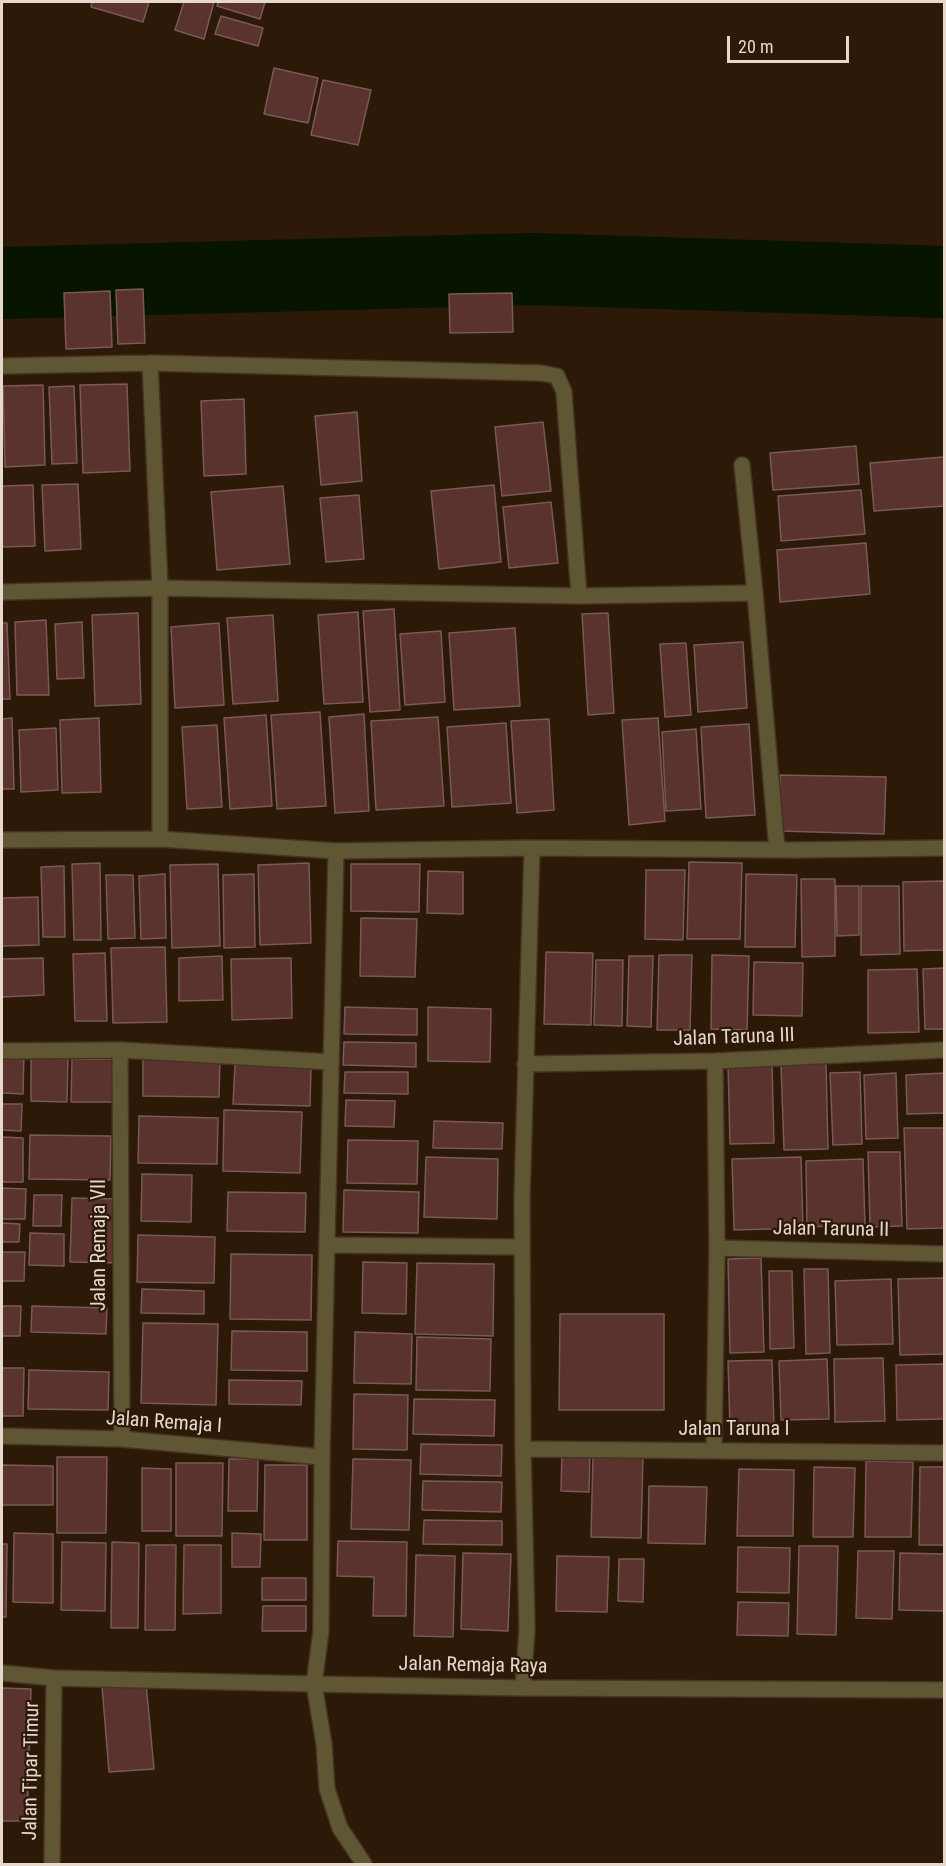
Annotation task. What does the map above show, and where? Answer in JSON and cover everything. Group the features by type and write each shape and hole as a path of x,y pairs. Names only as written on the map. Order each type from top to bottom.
{"street":[{"path":"150,363 160,588 160,840"},
{"path":"2,366 150,363 541,373 557,376 564,392 579,596"},
{"path":"741,465 755,593 777,850"},
{"path":"2,592 160,588 579,596 755,593"},
{"path":"2,840 160,840 336,851 532,848 777,850 945,848"},
{"path":"523,1688 527,1629 522,1247 532,848"},
{"path":"336,851 322,1457 321,1631 314,1684 326,1766 327,1789 340,1828 364,1864"},
{"path":"2,1051 120,1050 331,1062"},
{"name":"Jalan Remaja VII","path":"120,1050 122,1439"},
{"name":"Jalan Taruna III","path":"525,1064 715,1061 945,1050"},
{"path":"714,1451 717,1248 715,1061"},
{"path":"327,1245 522,1247"},
{"name":"Jalan Taruna II","path":"717,1248 945,1254"},
{"name":"Jalan Remaja I","path":"2,1436 122,1439 322,1457"},
{"name":"Jalan Taruna I","path":"523,1449 945,1453"},
{"name":"Jalan Remaja Raya","path":"2,1673 54,1678 523,1688 945,1690"},
{"name":"Jalan Tipar Timur","path":"52,1864 54,1678"}],"building":[{"path":"92,2 149,2 143,22 91,7"},
{"path":"184,2 214,2 204,39 175,30"},
{"path":"218,2 265,2 260,19 217,6"},
{"path":"221,16 263,28 258,46 215,34"},
{"path":"274,68 318,78 308,123 264,114"},
{"path":"323,80 371,90 358,145 311,135"},
{"path":"143,289 145,343 118,344 116,290"},
{"path":"110,291 112,347 66,349 64,293"},
{"path":"512,293 513,332 450,333 449,294"},
{"path":"127,384 130,471 83,473 80,385"},
{"path":"43,385 45,465 5,467 3,386"},
{"path":"74,386 77,463 52,464 49,387"},
{"path":"244,399 246,474 204,476 201,401"},
{"path":"357,412 362,481 321,485 315,416"},
{"path":"543,422 551,491 502,496 495,427"},
{"path":"856,446 859,484 773,490 770,453"},
{"path":"944,457 944,506 874,511 870,463"},
{"path":"78,484 81,549 45,551 42,485"},
{"path":"33,485 35,546 2,547 2,486"},
{"path":"494,485 501,562 439,569 431,491"},
{"path":"283,486 290,564 217,570 211,492"},
{"path":"861,490 865,534 781,541 778,496"},
{"path":"359,495 364,559 326,562 320,498"},
{"path":"551,502 558,563 509,568 503,507"},
{"path":"866,543 870,594 780,602 777,550"},
{"path":"394,609 400,710 370,712 363,611"},
{"path":"358,612 363,702 324,704 318,615"},
{"path":"138,613 141,704 95,706 92,615"},
{"path":"608,613 614,713 588,715 582,614"},
{"path":"273,615 278,701 233,704 227,618"},
{"path":"46,620 49,695 17,695 15,622"},
{"path":"82,622 84,678 57,679 55,624"},
{"path":"2,623 7,623 10,699 2,699"},
{"path":"219,623 224,705 175,708 171,627"},
{"path":"515,628 520,706 454,710 449,633"},
{"path":"441,631 445,702 405,705 400,634"},
{"path":"743,642 747,708 698,712 694,645"},
{"path":"686,643 691,715 665,717 660,644"},
{"path":"320,712 326,806 277,809 271,715"},
{"path":"364,714 369,811 335,813 329,717"},
{"path":"266,715 272,806 230,809 224,718"},
{"path":"438,717 444,806 376,810 371,721"},
{"path":"12,718 14,789 2,789 2,719"},
{"path":"99,718 101,792 62,793 60,720"},
{"path":"658,718 665,821 629,825 622,720"},
{"path":"549,719 554,810 517,813 511,721"},
{"path":"506,723 511,803 452,807 447,727"},
{"path":"749,724 755,815 706,818 701,727"},
{"path":"217,725 222,807 187,809 182,727"},
{"path":"56,728 58,790 21,792 19,730"},
{"path":"696,729 701,809 666,811 662,732"},
{"path":"780,775 886,777 884,834 779,831"},
{"path":"689,862 742,863 740,939 687,939"},
{"path":"100,863 101,940 74,940 72,864"},
{"path":"309,863 311,943 260,945 258,865"},
{"path":"218,864 220,946 172,948 170,865"},
{"path":"351,864 420,864 419,912 351,911"},
{"path":"64,866 65,937 43,937 41,867"},
{"path":"646,870 685,870 683,940 645,939"},
{"path":"428,871 463,872 463,914 427,913"},
{"path":"165,874 166,938 141,939 139,876"},
{"path":"254,874 255,947 224,948 223,875"},
{"path":"746,874 797,875 795,947 745,947"},
{"path":"106,875 133,875 135,938 108,939"},
{"path":"801,879 835,879 835,956 802,957"},
{"path":"944,881 944,950 904,951 903,882"},
{"path":"836,886 859,886 859,935 837,936"},
{"path":"861,886 899,886 900,954 861,955"},
{"path":"38,897 39,945 2,946 2,898"},
{"path":"361,918 417,919 415,977 360,976"},
{"path":"165,947 167,1022 113,1023 111,948"},
{"path":"546,952 593,953 591,1025 544,1024"},
{"path":"105,953 107,1021 75,1021 73,954"},
{"path":"659,955 692,955 690,1030 657,1030"},
{"path":"712,955 749,956 747,1030 711,1029"},
{"path":"222,956 223,1000 179,1001 179,958"},
{"path":"629,956 653,956 651,1027 627,1026"},
{"path":"43,958 44,995 2,997 2,959"},
{"path":"291,958 292,1018 232,1020 231,959"},
{"path":"596,960 623,960 622,1026 594,1025"},
{"path":"754,962 803,963 802,1016 753,1015"},
{"path":"944,968 944,1029 925,1029 923,969"},
{"path":"917,969 919,1032 868,1033 868,970"},
{"path":"345,1007 417,1009 417,1035 344,1034"},
{"path":"428,1007 491,1009 490,1062 428,1061"},
{"path":"344,1042 416,1043 416,1067 343,1065"},
{"path":"2,1052 24,1052 23,1094 2,1093"},
{"path":"31,1054 68,1056 67,1102 31,1101"},
{"path":"143,1058 220,1059 219,1097 143,1096"},
{"path":"72,1059 117,1059 116,1102 71,1102"},
{"path":"772,1063 774,1143 730,1144 728,1064"},
{"path":"826,1064 828,1149 784,1150 781,1065"},
{"path":"235,1065 311,1066 310,1106 233,1104"},
{"path":"345,1072 408,1072 408,1094 344,1093"},
{"path":"860,1072 862,1144 833,1145 830,1073"},
{"path":"896,1073 898,1138 866,1139 864,1075"},
{"path":"944,1073 944,1113 907,1114 906,1075"},
{"path":"346,1100 395,1101 394,1127 345,1126"},
{"path":"2,1104 22,1104 21,1131 2,1130"},
{"path":"224,1110 302,1112 300,1173 223,1171"},
{"path":"139,1116 218,1118 217,1164 138,1163"},
{"path":"434,1121 503,1123 502,1149 433,1148"},
{"path":"904,1128 944,1128 944,1228 907,1229"},
{"path":"30,1135 111,1136 110,1180 29,1179"},
{"path":"2,1137 23,1138 23,1182 2,1182"},
{"path":"348,1140 418,1141 417,1184 347,1183"},
{"path":"868,1152 900,1152 902,1226 870,1227"},
{"path":"426,1157 498,1159 497,1219 424,1217"},
{"path":"801,1157 803,1228 734,1230 732,1159"},
{"path":"863,1159 865,1225 807,1227 806,1161"},
{"path":"142,1174 192,1175 191,1222 141,1221"},
{"path":"2,1188 26,1189 25,1219 2,1219"},
{"path":"344,1190 419,1192 418,1233 343,1232"},
{"path":"228,1192 306,1193 305,1232 227,1231"},
{"path":"34,1195 62,1195 61,1226 33,1226"},
{"path":"72,1198 120,1199 118,1263 70,1262"},
{"path":"2,1223 20,1224 19,1242 2,1242"},
{"path":"30,1233 64,1234 64,1266 29,1265"},
{"path":"138,1235 215,1237 214,1283 137,1282"},
{"path":"2,1252 25,1252 24,1281 2,1281"},
{"path":"231,1254 312,1255 311,1320 230,1319"},
{"path":"761,1258 764,1352 730,1353 728,1259"},
{"path":"363,1262 407,1263 406,1314 362,1313"},
{"path":"417,1263 494,1264 493,1336 415,1334"},
{"path":"804,1269 828,1269 830,1353 806,1354"},
{"path":"769,1271 792,1271 794,1348 770,1349"},
{"path":"944,1278 944,1354 900,1355 898,1279"},
{"path":"891,1279 893,1344 837,1345 835,1281"},
{"path":"142,1289 204,1291 204,1314 141,1313"},
{"path":"2,1306 21,1306 20,1336 2,1336"},
{"path":"32,1306 107,1308 106,1334 31,1332"},
{"path":"560,1314 664,1314 664,1410 559,1410"},
{"path":"143,1323 218,1324 216,1405 141,1403"},
{"path":"232,1331 307,1332 307,1371 231,1370"},
{"path":"355,1332 412,1334 411,1384 354,1383"},
{"path":"417,1337 491,1339 490,1391 416,1390"},
{"path":"883,1358 885,1421 835,1422 834,1359"},
{"path":"827,1359 829,1419 781,1420 779,1361"},
{"path":"772,1360 774,1427 730,1428 728,1361"},
{"path":"944,1364 944,1419 897,1420 896,1365"},
{"path":"2,1368 24,1368 23,1416 2,1416"},
{"path":"29,1370 109,1372 108,1410 28,1409"},
{"path":"229,1380 302,1381 301,1405 229,1404"},
{"path":"354,1394 408,1395 407,1450 353,1449"},
{"path":"414,1399 495,1400 494,1436 413,1434"},
{"path":"421,1444 502,1445 501,1476 420,1474"},
{"path":"562,1451 590,1452 589,1492 561,1491"},
{"path":"593,1455 643,1456 641,1538 591,1537"},
{"path":"57,1457 107,1457 106,1533 57,1533"},
{"path":"229,1459 258,1459 257,1511 228,1511"},
{"path":"353,1459 411,1460 409,1530 351,1529"},
{"path":"866,1461 913,1462 911,1537 865,1537"},
{"path":"176,1463 223,1463 222,1536 176,1536"},
{"path":"2,1465 53,1466 53,1505 2,1505"},
{"path":"265,1465 307,1465 307,1540 264,1540"},
{"path":"814,1467 855,1468 853,1537 813,1537"},
{"path":"920,1467 944,1467 944,1545 919,1545"},
{"path":"142,1468 171,1469 171,1531 142,1531"},
{"path":"739,1469 794,1470 793,1536 737,1536"},
{"path":"423,1481 502,1482 501,1512 422,1510"},
{"path":"649,1486 707,1487 705,1544 648,1543"},
{"path":"424,1520 502,1521 502,1545 423,1544"},
{"path":"14,1533 53,1534 53,1603 13,1602"},
{"path":"232,1533 261,1534 260,1567 232,1567"},
{"path":"338,1541 407,1542 406,1616 373,1616 374,1577 337,1576"},
{"path":"62,1542 106,1543 105,1611 61,1610"},
{"path":"112,1542 139,1543 138,1628 111,1628"},
{"path":"2,1544 7,1544 6,1617 2,1617"},
{"path":"146,1545 176,1545 175,1630 145,1630"},
{"path":"184,1545 221,1545 221,1613 183,1614"},
{"path":"799,1546 838,1546 836,1635 797,1634"},
{"path":"738,1547 790,1548 789,1593 737,1592"},
{"path":"858,1551 894,1551 892,1619 856,1618"},
{"path":"463,1553 511,1554 508,1631 461,1629"},
{"path":"900,1553 944,1554 944,1611 899,1610"},
{"path":"416,1555 455,1556 453,1637 414,1636"},
{"path":"557,1556 609,1557 607,1612 556,1611"},
{"path":"619,1559 644,1559 643,1602 618,1601"},
{"path":"262,1578 306,1578 306,1600 262,1600"},
{"path":"738,1602 789,1603 788,1636 737,1635"},
{"path":"263,1606 306,1606 306,1631 262,1631"},
{"path":"146,1683 154,1769 109,1772 102,1686"},
{"path":"2,1688 31,1689 27,1821 2,1821"}],"waterway":[{"path":"2,283 532,269 944,282"}]}
